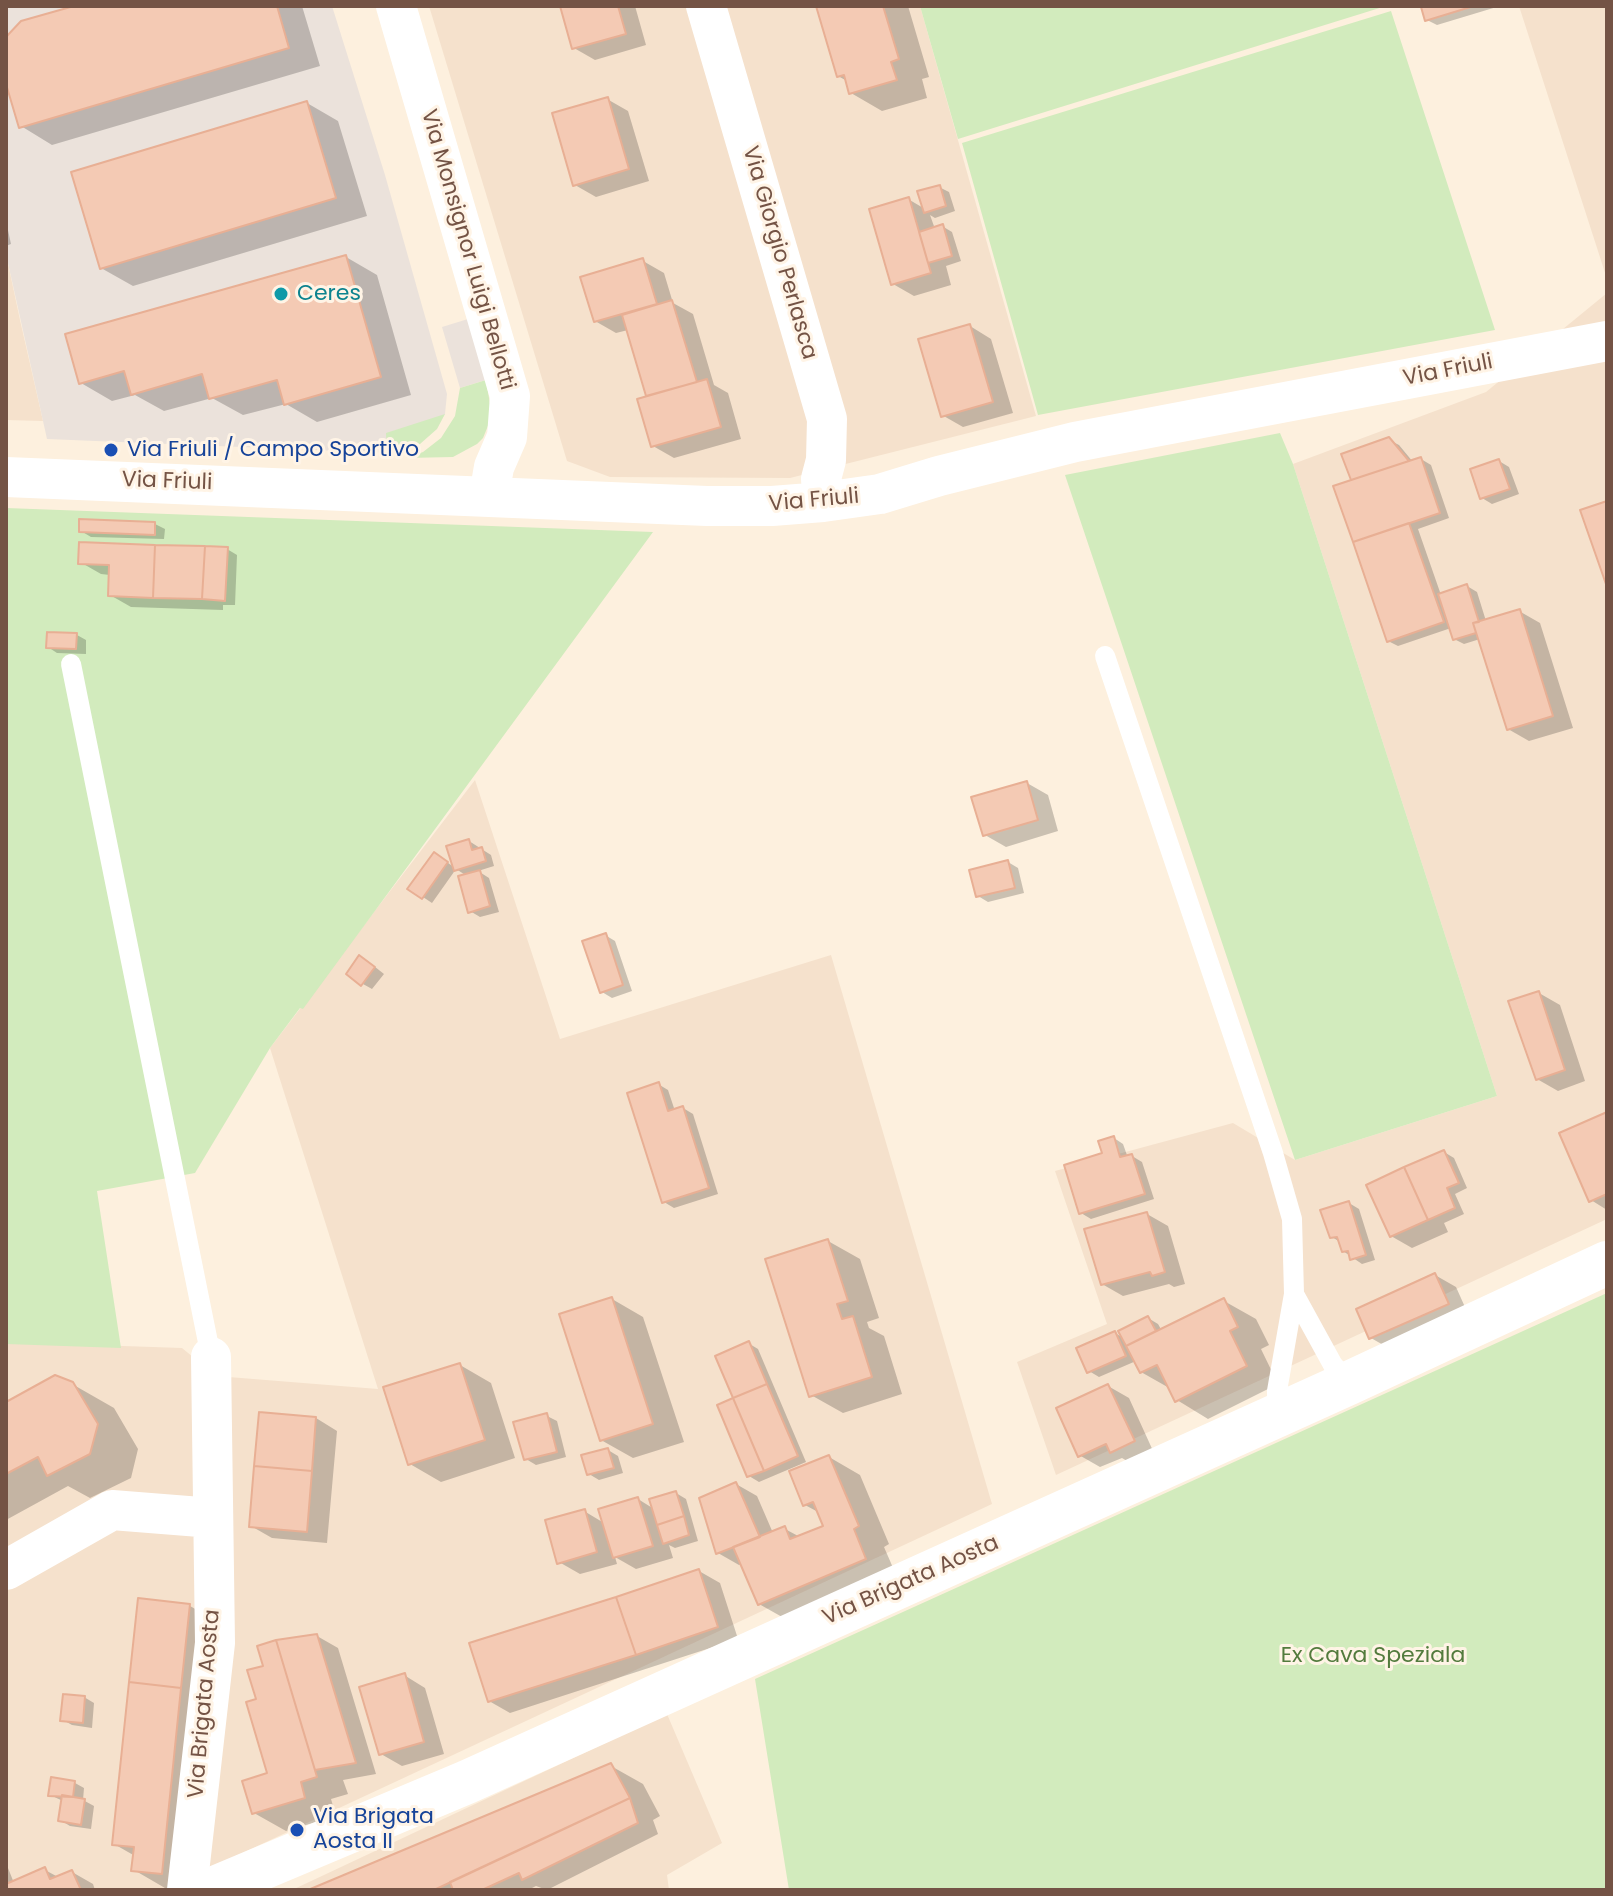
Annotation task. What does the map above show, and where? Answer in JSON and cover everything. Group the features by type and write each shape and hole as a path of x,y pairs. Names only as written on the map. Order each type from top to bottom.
{"street":[{"name":"Via Monsignor Luigi Bellotti","path":"396,6 510,396 507,437 494,467 489,496"},
{"name":"Via Giorgio Perlasca","path":"706,6 827,419 826,460 821,479 823,502"},
{"name":"Via Friuli","path":"6,477 707,506 823,502 880,494 1075,442 1607,341"},
{"name":"Via Brigata Aosta","path":"210,1890 467,1782 1607,1263"},
{"name":"Via Brigata Aosta","path":"187,1890 215,1643 211,1357"},
{"path":"6,1570 112,1510 213,1518"}],"lane":[{"path":"1105,656 1273,1153 1292,1219 1294,1294 1277,1391 1277,1415"},
{"path":"71,664 211,1357"},
{"path":"1294,1294 1333,1365 1349,1383"}],"shaded area":[{"path":"6,6 332,6 385,175 447,394 445,414 430,435 407,450 387,453 47,439 6,254"},
{"path":"429,6 920,6 1036,416 790,478 610,477 567,461"},
{"path":"1519,6 1607,6 1607,279"},
{"path":"6,254 20,320 43,421 6,420"},
{"path":"1607,293 1607,1219 1056,1475 1017,1362 1107,1324 1055,1171 1233,1123 1295,1160 1497,1096 1293,464 1486,392"},
{"path":"468,319 486,380 460,388 442,327"},
{"path":"475,780 560,1039 831,955 992,1504 163,1890 6,1890 6,1342 182,1348 216,1376 378,1389 270,1048"},
{"path":"667,1714 722,1843 667,1875 669,1890 292,1890"}],"green space":[{"path":"920,6 1386,6 958,139"},
{"path":"1391,11 1495,330 1038,415 962,143"},
{"path":"486,380 492,416 483,438 477,444 453,457 406,458 423,452 441,438 455,416 460,388"},
{"path":"445,414 437,429 420,444 387,453 386,433"},
{"path":"1280,433 1293,464 1497,1096 1295,1160 1065,475"},
{"path":"6,508 653,532 303,1009 300,1008 270,1048 195,1173 97,1191 121,1348 6,1344"},
{"name":"Ex Cava Speziala","path":"1607,1293 1607,1890 789,1890 755,1679"}],"building":[{"path":"74,6 277,6 289,48 19,128 6,84 6,37 21,21"},
{"path":"560,6 618,6 626,34 572,49"},
{"path":"816,6 883,6 899,59 891,62 897,80 849,94 844,75 837,77"},
{"path":"1474,6 1425,21 1421,7"},
{"path":"608,97 629,169 573,186 552,113"},
{"path":"307,101 336,198 100,269 71,172"},
{"path":"940,185 946,206 924,213 917,191"},
{"path":"909,197 931,273 891,285 869,209"},
{"path":"943,224 952,256 928,263 919,232"},
{"name":"Ceres","path":"346,255 381,377 284,405 277,380 209,399 202,374 131,395 124,371 79,384 65,334"},
{"path":"643,258 657,304 594,322 580,277"},
{"path":"672,300 697,382 646,396 622,315"},
{"path":"970,324 993,402 941,417 918,339"},
{"path":"707,379 721,427 651,447 637,399"},
{"path":"1389,437 1409,461 1351,480 1341,454"},
{"path":"1421,457 1440,513 1353,542 1333,486"},
{"path":"1499,459 1510,489 1480,499 1470,469"},
{"path":"1607,501 1607,587 1580,510"},
{"path":"79,519 155,522 155,535 79,532"},
{"path":"1409,523 1444,622 1387,642 1353,542"},
{"path":"79,542 155,545 153,598 108,596 109,565 78,564"},
{"path":"155,545 205,546 202,599 153,598"},
{"path":"205,546 228,547 225,601 202,599"},
{"path":"1467,584 1479,622 1473,623 1476,633 1453,640 1438,594"},
{"path":"1520,609 1553,716 1507,730 1473,623"},
{"path":"47,632 77,633 76,649 46,648"},
{"path":"1027,781 1038,820 983,836 971,797"},
{"path":"469,839 472,850 482,847 486,861 454,871 446,846"},
{"path":"434,852 448,862 422,899 407,889"},
{"path":"1008,860 1015,888 976,897 969,870"},
{"path":"480,870 490,906 468,913 458,876"},
{"path":"606,933 623,985 600,993 582,941"},
{"path":"359,955 375,967 361,986 346,974"},
{"path":"1539,991 1565,1070 1536,1080 1508,1001"},
{"path":"659,1082 668,1111 683,1106 709,1188 662,1203 627,1093"},
{"path":"1607,1112 1607,1194 1589,1202 1559,1133"},
{"path":"1114,1136 1120,1157 1132,1154 1145,1194 1079,1214 1064,1165 1102,1153 1098,1141"},
{"path":"1444,1150 1459,1183 1447,1188 1455,1208 1428,1220 1404,1167"},
{"path":"1404,1167 1428,1220 1390,1237 1366,1185"},
{"path":"1349,1201 1366,1255 1350,1260 1348,1251 1342,1252 1337,1237 1330,1238 1320,1210"},
{"path":"1147,1212 1165,1272 1152,1276 1150,1272 1101,1285 1084,1229"},
{"path":"828,1239 848,1301 837,1304 842,1319 853,1316 872,1377 809,1397 765,1259"},
{"path":"1435,1273 1449,1304 1369,1339 1356,1309"},
{"path":"612,1297 653,1424 600,1441 559,1314"},
{"path":"1224,1298 1238,1327 1230,1331 1247,1366 1175,1402 1157,1365 1140,1373 1126,1346"},
{"path":"1148,1316 1156,1331 1126,1346 1118,1331"},
{"path":"1115,1331 1126,1356 1087,1373 1076,1348"},
{"path":"749,1341 767,1384 733,1398 715,1356"},
{"path":"460,1363 485,1440 408,1465 383,1387"},
{"path":"55,1375 73,1382 98,1424 90,1454 47,1476 38,1457 6,1474 6,1402"},
{"path":"767,1384 798,1456 764,1471 733,1398"},
{"path":"1108,1384 1135,1441 1110,1453 1106,1444 1078,1457 1056,1408"},
{"path":"733,1398 764,1471 747,1477 717,1405"},
{"path":"259,1412 316,1417 312,1471 254,1466"},
{"path":"547,1413 557,1452 524,1460 513,1422"},
{"path":"608,1448 614,1468 587,1475 581,1455"},
{"path":"829,1455 859,1526 854,1529 866,1559 758,1605 733,1547 785,1526 790,1539 823,1526 813,1502 803,1506 789,1471"},
{"path":"254,1466 312,1471 307,1532 249,1527"},
{"path":"736,1482 760,1537 716,1554 699,1498"},
{"path":"676,1491 684,1516 657,1525 649,1499"},
{"path":"638,1497 653,1546 613,1558 598,1509"},
{"path":"585,1509 597,1552 557,1564 545,1520"},
{"path":"684,1516 689,1535 663,1544 657,1525"},
{"path":"699,1569 718,1627 636,1655 616,1597"},
{"path":"616,1597 636,1655 488,1702 469,1643"},
{"path":"138,1598 190,1604 181,1688 129,1682"},
{"path":"317,1634 356,1763 315,1770 276,1640"},
{"path":"276,1640 317,1777 301,1782 305,1798 252,1814 242,1781 267,1773 246,1702 256,1699 247,1670 263,1666 257,1646"},
{"path":"405,1673 424,1742 379,1755 359,1687"},
{"path":"129,1682 181,1688 162,1874 131,1871 134,1847 112,1845"},
{"path":"63,1694 85,1696 83,1723 60,1721"},
{"path":"611,1763 630,1798 434,1890 308,1890"},
{"path":"51,1777 75,1781 73,1797 48,1796"},
{"path":"62,1795 85,1799 81,1825 58,1821"},
{"path":"630,1798 638,1823 522,1880 519,1873 482,1890 453,1890 450,1882"},
{"path":"45,1867 50,1879 72,1870 81,1890 6,1890 6,1884"}],"place":[{"name":"Ceres","path":"281,294"},
{"name":"Via Friuli / Campo Sportivo","path":"111,450"},
{"name":"Via Brigata Aosta II","path":"297,1830"}]}
